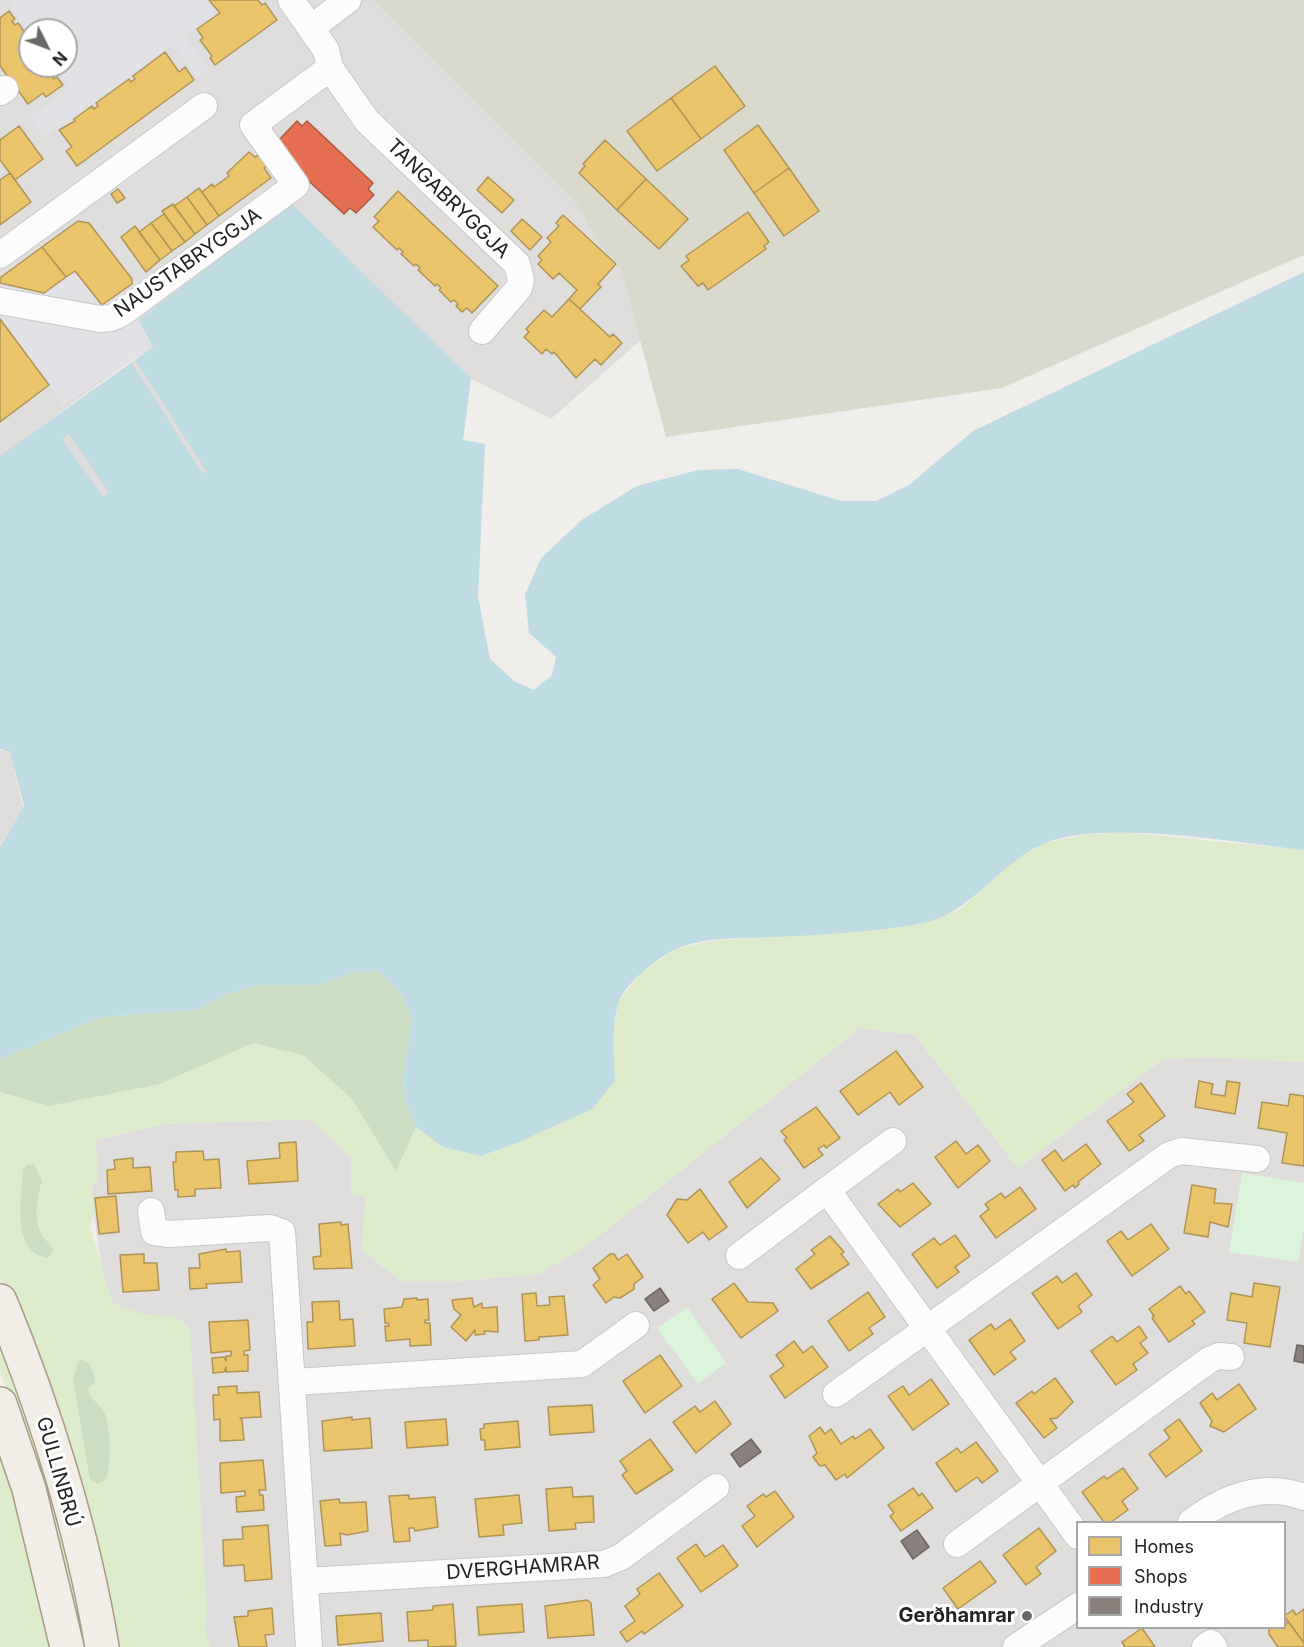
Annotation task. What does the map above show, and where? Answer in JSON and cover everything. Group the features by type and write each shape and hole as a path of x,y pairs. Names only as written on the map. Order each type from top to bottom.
{"main road":[{"name":"GULLINBRÚ","path":"0,1301 40,1406 97,1617 102,1647"},
{"name":"GULLINBRÚ","path":"0,1404 29,1489 67,1647"}],"street":[{"name":"TANGABRYGGJA","path":"291,0 326,50 330,68 367,121 517,264 521,280 519,288 482,332"},
{"path":"311,28 348,0"},
{"name":"NAUSTABRYGGJA","path":"0,301 100,319 111,318 122,313 296,185 253,125 330,68"},
{"path":"0,255 204,106"},
{"path":"739,1256 892,1141"},
{"path":"836,1394 1170,1155 1181,1150 1257,1159"},
{"path":"827,1190 1076,1535"},
{"path":"152,1210 154,1232 169,1234 270,1228 282,1232 294,1382 309,1647"},
{"path":"294,1382 582,1364 636,1325"},
{"path":"957,1544 1209,1360 1220,1356 1231,1357"},
{"name":"DVERGHAMRAR","path":"306,1581 604,1564 621,1557 716,1487"},
{"path":"1192,1521 1215,1506 1247,1493 1259,1491 1292,1493 1304,1497"},
{"path":"1017,1647 1076,1607"},
{"path":"1205,1647 1211,1643 1214,1647"}],"shaded area":[{"path":"0,0 372,0 577,205 599,244 621,269 641,340 551,419 472,379 293,206 138,321 150,346 0,457"},
{"path":"14,0 206,0 215,13 185,36 209,69 197,78 172,45 45,137 29,117 69,88 62,78 78,78 78,18 18,18 8,4"},
{"path":"372,0 1304,0 1304,255 1002,388 666,437 621,269 599,244 577,205"},
{"path":"200,87 207,98 0,241 0,233"},
{"path":"329,93 407,166 389,186 311,112"},
{"path":"201,119 216,138 130,201 116,182"},
{"path":"75,271 97,302 102,305 132,284 151,310 137,321 153,347 63,405 0,319 0,283 44,293"},
{"path":"0,750 10,752 23,808 0,846"},
{"path":"860,1028 915,1035 1018,1168 1162,1060 1205,1057 1304,1062 1304,1647 156,1647 94,1214 92,1186 99,1180 95,1140 166,1124 310,1119 351,1157 351,1195 366,1195 362,1250 401,1281 456,1281 538,1274 585,1247"}],"green space":[{"path":"1120,832 1304,850 1304,1062 1205,1057 1162,1060 1018,1168 915,1035 860,1028 585,1247 538,1274 456,1281 401,1281 361,1250 366,1196 351,1195 351,1157 310,1119 166,1124 95,1140 99,1180 92,1186 94,1214 90,1227 112,1302 141,1314 177,1317 190,1329 207,1610 205,1631 210,1647 113,1647 21,1329 0,1277 0,1092 49,1106 160,1084 253,1043 303,1055 352,1099 396,1170 416,1127 443,1147 481,1156 519,1142 592,1108 615,1081 613,1038 618,1002 642,972 676,949 710,941 921,924 960,909 1014,861 1044,843 1085,835"},
{"path":"378,971 400,992 412,1019 403,1077 405,1101 416,1127 396,1171 352,1099 303,1055 253,1043 160,1084 49,1106 0,1092 0,1059 102,1017 197,1010 227,994 260,985 316,985 353,973"},
{"path":"34,1164 42,1181 37,1200 39,1229 53,1251 48,1258 36,1254 28,1246 21,1222 23,1170 27,1165"},
{"path":"1242,1173 1304,1183 1304,1228 1298,1262 1229,1252"},
{"path":"687,1307 726,1363 698,1384 657,1328"},
{"path":"0,1334 22,1393 93,1647 79,1647 22,1432 0,1371"},
{"path":"82,1360 92,1368 95,1382 88,1389 104,1412 108,1426 110,1454 107,1478 98,1484 90,1479 73,1380 78,1361"},
{"path":"0,1445 56,1647 0,1647"}],"water":[{"path":"292,204 471,378 463,440 485,444 478,596 490,659 514,681 534,690 552,675 556,657 529,633 525,595 541,558 583,519 637,486 698,470 738,469 841,501 876,501 909,485 973,431 1304,272 1304,850 1170,835 1099,833 1068,837 1043,844 1027,853 954,911 937,919 919,924 865,931 712,940 676,949 642,972 621,997 616,1013 614,1033 615,1081 592,1109 519,1142 481,1156 443,1147 416,1127 405,1101 403,1077 412,1019 400,992 378,971 353,973 316,985 260,985 227,994 197,1010 102,1017 0,1059 0,847 24,806 10,752 0,749 0,456 153,347 138,320"}],"pier":[{"path":"135,360 207,472 203,474 131,362"},
{"path":"69,434 109,492 103,497 62,439"}],"building: Homes":[{"path":"209,0 258,0 262,5 265,3 277,20 215,65 210,58 212,56 200,40 203,38 197,29 220,13"},
{"path":"9,11 15,19 12,21 15,25 18,23 18,78 58,78 63,85 46,97 43,93 28,104 0,66 0,18"},
{"path":"165,52 179,72 185,67 194,80 77,166 66,151 72,147 59,130 75,121 74,119 92,106 94,109 98,106 96,103 129,79 131,82 135,79 133,76"},
{"path":"715,66 745,106 701,139 671,98"},
{"path":"671,98 701,139 657,171 627,131"},
{"path":"758,125 789,168 754,193 724,150"},
{"path":"19,126 43,159 15,180 0,160 0,140"},
{"path":"605,140 646,179 617,210 579,173 585,166 583,164"},
{"path":"249,152 255,157 259,155 267,166 264,168 271,178 219,216 202,192 212,184 214,187 229,176 227,173"},
{"path":"789,168 819,211 784,236 754,193"},
{"path":"10,173 31,202 0,225 0,180"},
{"path":"488,177 514,200 502,213 477,190"},
{"path":"646,179 688,219 659,249 617,210"},
{"path":"199,188 219,216 207,225 187,197"},
{"path":"118,189 125,198 117,203 111,194"},
{"path":"398,191 498,286 472,313 467,308 462,312 454,300 451,302 439,290 441,288 437,284 435,286 418,270 420,268 416,264 414,266 401,254 403,252 399,248 397,250 373,227 379,221 374,217"},
{"path":"187,197 207,225 195,234 174,206"},
{"path":"173,204 195,234 185,242 162,211"},
{"path":"748,212 769,242 764,246 766,249 708,290 703,283 698,286 681,266 689,260 686,256"},
{"path":"164,214 185,242 172,251 151,223"},
{"path":"563,215 616,264 598,284 601,287 580,309 569,299 577,290 559,273 553,279 538,264 542,260 538,256 551,242 547,238 559,226 556,223"},
{"path":"522,219 542,237 530,250 511,231"},
{"path":"78,221 89,223 132,279 132,284 102,305 75,271 66,277 42,247"},
{"path":"151,223 172,251 160,260 139,232"},
{"path":"135,226 160,260 146,272 121,237"},
{"path":"42,247 66,277 44,293 0,283 0,278"},
{"path":"569,299 610,337 613,334 622,343 601,365 595,359 576,378 554,352 552,354 546,349 542,354 524,337 529,332 526,329 544,310 552,317"},
{"path":"0,319 49,385 0,422"},
{"path":"896,1051 923,1087 899,1105 890,1092 858,1115 840,1091"},
{"path":"1199,1081 1213,1084 1211,1094 1225,1096 1227,1081 1240,1083 1235,1114 1195,1107"},
{"path":"1141,1083 1165,1116 1139,1135 1144,1141 1129,1151 1107,1121 1134,1102 1127,1094"},
{"path":"1290,1094 1304,1096 1304,1166 1282,1163 1287,1133 1258,1128 1262,1102 1288,1106"},
{"path":"816,1107 840,1138 826,1148 824,1145 818,1149 823,1155 804,1168 784,1140 787,1138 781,1131"},
{"path":"956,1141 966,1154 978,1145 990,1161 958,1188 935,1157"},
{"path":"296,1142 298,1181 249,1184 247,1161 280,1158 279,1143"},
{"path":"1086,1144 1101,1164 1078,1182 1075,1188 1073,1185 1065,1191 1042,1160 1055,1150 1063,1161"},
{"path":"203,1151 204,1160 219,1159 221,1188 195,1189 195,1196 178,1197 178,1190 175,1190 173,1162 176,1162 176,1152"},
{"path":"133,1158 133,1168 150,1167 152,1191 108,1194 107,1170 115,1169 114,1160"},
{"path":"761,1158 780,1179 747,1208 729,1182"},
{"path":"913,1183 931,1204 900,1227 878,1204 898,1189 900,1192"},
{"path":"1192,1185 1216,1189 1214,1203 1232,1204 1228,1227 1210,1222 1208,1237 1184,1233"},
{"path":"1020,1187 1036,1209 996,1238 980,1216 989,1209 985,1204 1001,1193 1005,1198"},
{"path":"700,1189 727,1227 709,1240 703,1232 688,1243 667,1215 677,1199 687,1200"},
{"path":"116,1196 119,1232 99,1234 95,1198"},
{"path":"341,1222 341,1225 348,1224 352,1268 314,1269 313,1257 321,1256 319,1224"},
{"path":"1151,1224 1169,1249 1132,1276 1107,1241 1121,1231 1128,1240"},
{"path":"955,1235 970,1256 955,1267 959,1272 937,1288 912,1254 934,1238 940,1245"},
{"path":"830,1236 844,1252 841,1254 849,1264 811,1289 796,1269 815,1254 811,1250"},
{"path":"226,1249 226,1252 240,1251 242,1282 206,1284 207,1288 190,1289 189,1268 200,1268 199,1254"},
{"path":"144,1254 144,1263 157,1263 159,1290 123,1292 120,1255"},
{"path":"610,1254 614,1254 618,1260 627,1254 643,1277 634,1284 634,1289 606,1303 593,1285 600,1279 593,1268"},
{"path":"1076,1273 1092,1295 1078,1306 1082,1312 1058,1329 1032,1293 1057,1276 1062,1283"},
{"path":"734,1283 748,1302 773,1303 778,1311 741,1338 712,1299"},
{"path":"1254,1283 1280,1287 1270,1347 1244,1343 1247,1323 1227,1320 1231,1293 1252,1297"},
{"path":"1180,1286 1186,1294 1189,1291 1205,1312 1192,1321 1195,1324 1169,1342 1152,1318 1154,1316 1149,1309"},
{"path":"868,1292 885,1317 869,1328 873,1334 849,1351 828,1321"},
{"path":"536,1293 537,1306 550,1305 549,1297 564,1296 568,1335 539,1337 539,1340 525,1341 522,1294"},
{"path":"417,1298 417,1300 428,1299 429,1320 425,1320 425,1323 430,1323 431,1345 410,1346 410,1339 386,1341 385,1326 389,1326 385,1323 384,1309 402,1307 404,1299"},
{"path":"472,1298 474,1307 482,1303 482,1308 497,1307 498,1332 484,1331 485,1334 475,1335 475,1330 466,1341 451,1327 461,1315 454,1309 452,1300"},
{"path":"339,1301 340,1320 353,1319 355,1346 308,1349 307,1322 313,1322 312,1302"},
{"path":"1010,1319 1025,1341 1010,1352 1016,1359 994,1375 969,1340 991,1324 995,1330"},
{"path":"248,1320 250,1350 244,1351 244,1355 248,1355 248,1371 226,1372 226,1367 224,1372 213,1373 212,1358 224,1357 226,1361 226,1356 231,1356 231,1351 211,1353 209,1322"},
{"path":"1139,1326 1147,1338 1140,1343 1148,1353 1133,1364 1137,1370 1116,1385 1091,1351 1112,1336 1117,1342"},
{"path":"794,1341 803,1353 812,1346 828,1367 785,1398 770,1376 784,1366 776,1355"},
{"path":"660,1355 682,1386 645,1413 623,1381"},
{"path":"1055,1378 1073,1402 1057,1418 1050,1419 1057,1428 1044,1438 1016,1403 1032,1391 1034,1394"},
{"path":"931,1379 949,1404 913,1430 888,1396 903,1386 909,1395"},
{"path":"1239,1384 1256,1409 1224,1432 1210,1426 1212,1421 1200,1403 1212,1393 1217,1400"},
{"path":"237,1386 237,1393 259,1392 261,1417 240,1418 244,1440 220,1441 220,1419 214,1420 213,1395 219,1395 218,1387"},
{"path":"715,1401 731,1424 696,1453 673,1422 695,1406 700,1412"},
{"path":"592,1405 594,1432 550,1435 548,1407"},
{"path":"352,1417 352,1420 370,1418 372,1448 324,1451 322,1421"},
{"path":"446,1419 448,1445 407,1448 405,1422"},
{"path":"1179,1419 1202,1451 1166,1477 1149,1454 1170,1438 1164,1430"},
{"path":"518,1421 520,1447 485,1450 485,1440 481,1440 480,1429 484,1428 484,1424"},
{"path":"820,1427 825,1434 831,1429 841,1444 853,1436 855,1439 870,1429 884,1448 847,1478 845,1474 836,1480 825,1465 820,1466 813,1457 817,1453 809,1436"},
{"path":"650,1439 673,1470 636,1494 622,1475 627,1471 620,1461"},
{"path":"976,1442 998,1471 982,1483 977,1477 956,1492 936,1463 957,1448 961,1453"},
{"path":"263,1460 266,1490 259,1490 260,1495 263,1495 264,1510 237,1512 236,1497 245,1496 245,1491 221,1493 220,1463"},
{"path":"1123,1468 1138,1489 1122,1501 1128,1510 1112,1521 1103,1521 1082,1492 1104,1476 1107,1479"},
{"path":"572,1487 573,1497 593,1496 594,1522 575,1523 576,1529 549,1531 546,1489"},
{"path":"913,1488 919,1496 922,1493 933,1508 901,1531 890,1516 894,1513 888,1505"},
{"path":"775,1491 794,1517 757,1547 742,1526 755,1516 747,1506 763,1494 766,1497"},
{"path":"409,1495 409,1499 435,1497 438,1527 415,1531 414,1528 409,1528 410,1541 394,1542 389,1496"},
{"path":"519,1495 522,1523 503,1525 504,1535 479,1537 475,1499"},
{"path":"339,1499 340,1503 366,1502 368,1531 347,1535 340,1533 341,1545 325,1546 320,1501"},
{"path":"268,1525 272,1579 245,1581 244,1565 224,1566 223,1540 243,1539 242,1527"},
{"path":"1039,1528 1056,1551 1036,1567 1041,1574 1026,1585 1003,1555"},
{"path":"696,1544 705,1557 723,1545 738,1566 701,1592 677,1558"},
{"path":"980,1561 996,1582 958,1609 943,1588"},
{"path":"659,1573 683,1606 644,1634 642,1631 627,1642 620,1632 635,1621 625,1606 640,1594 637,1589"},
{"path":"587,1600 591,1603 594,1635 548,1638 545,1606"},
{"path":"453,1604 456,1646 428,1647 428,1640 409,1641 407,1612 433,1610 433,1606"},
{"path":"522,1604 524,1632 479,1635 477,1607"},
{"path":"272,1608 274,1634 265,1635 267,1647 239,1647 234,1617 248,1616 248,1611"},
{"path":"1304,1609 1304,1643 1286,1619 1286,1615 1293,1610 1296,1615"},
{"path":"381,1613 383,1641 338,1645 336,1616"},
{"path":"1288,1621 1304,1643 1304,1647 1278,1647 1269,1634 1269,1629 1286,1629"},
{"path":"1143,1629 1155,1647 1125,1647 1122,1642"}],"building: Shops":[{"path":"297,121 302,126 307,121 373,183 368,189 374,195 356,213 350,208 344,214 278,152 278,141"}],"building: Industry":[{"path":"660,1288 669,1301 654,1311 645,1299"},
{"path":"1297,1345 1304,1346 1304,1363 1294,1361"},
{"path":"751,1439 761,1452 740,1467 731,1454"},
{"path":"917,1530 929,1547 913,1559 901,1541"}],"place":[{"name":"Gerðhamrar","path":"1027,1616"}]}
